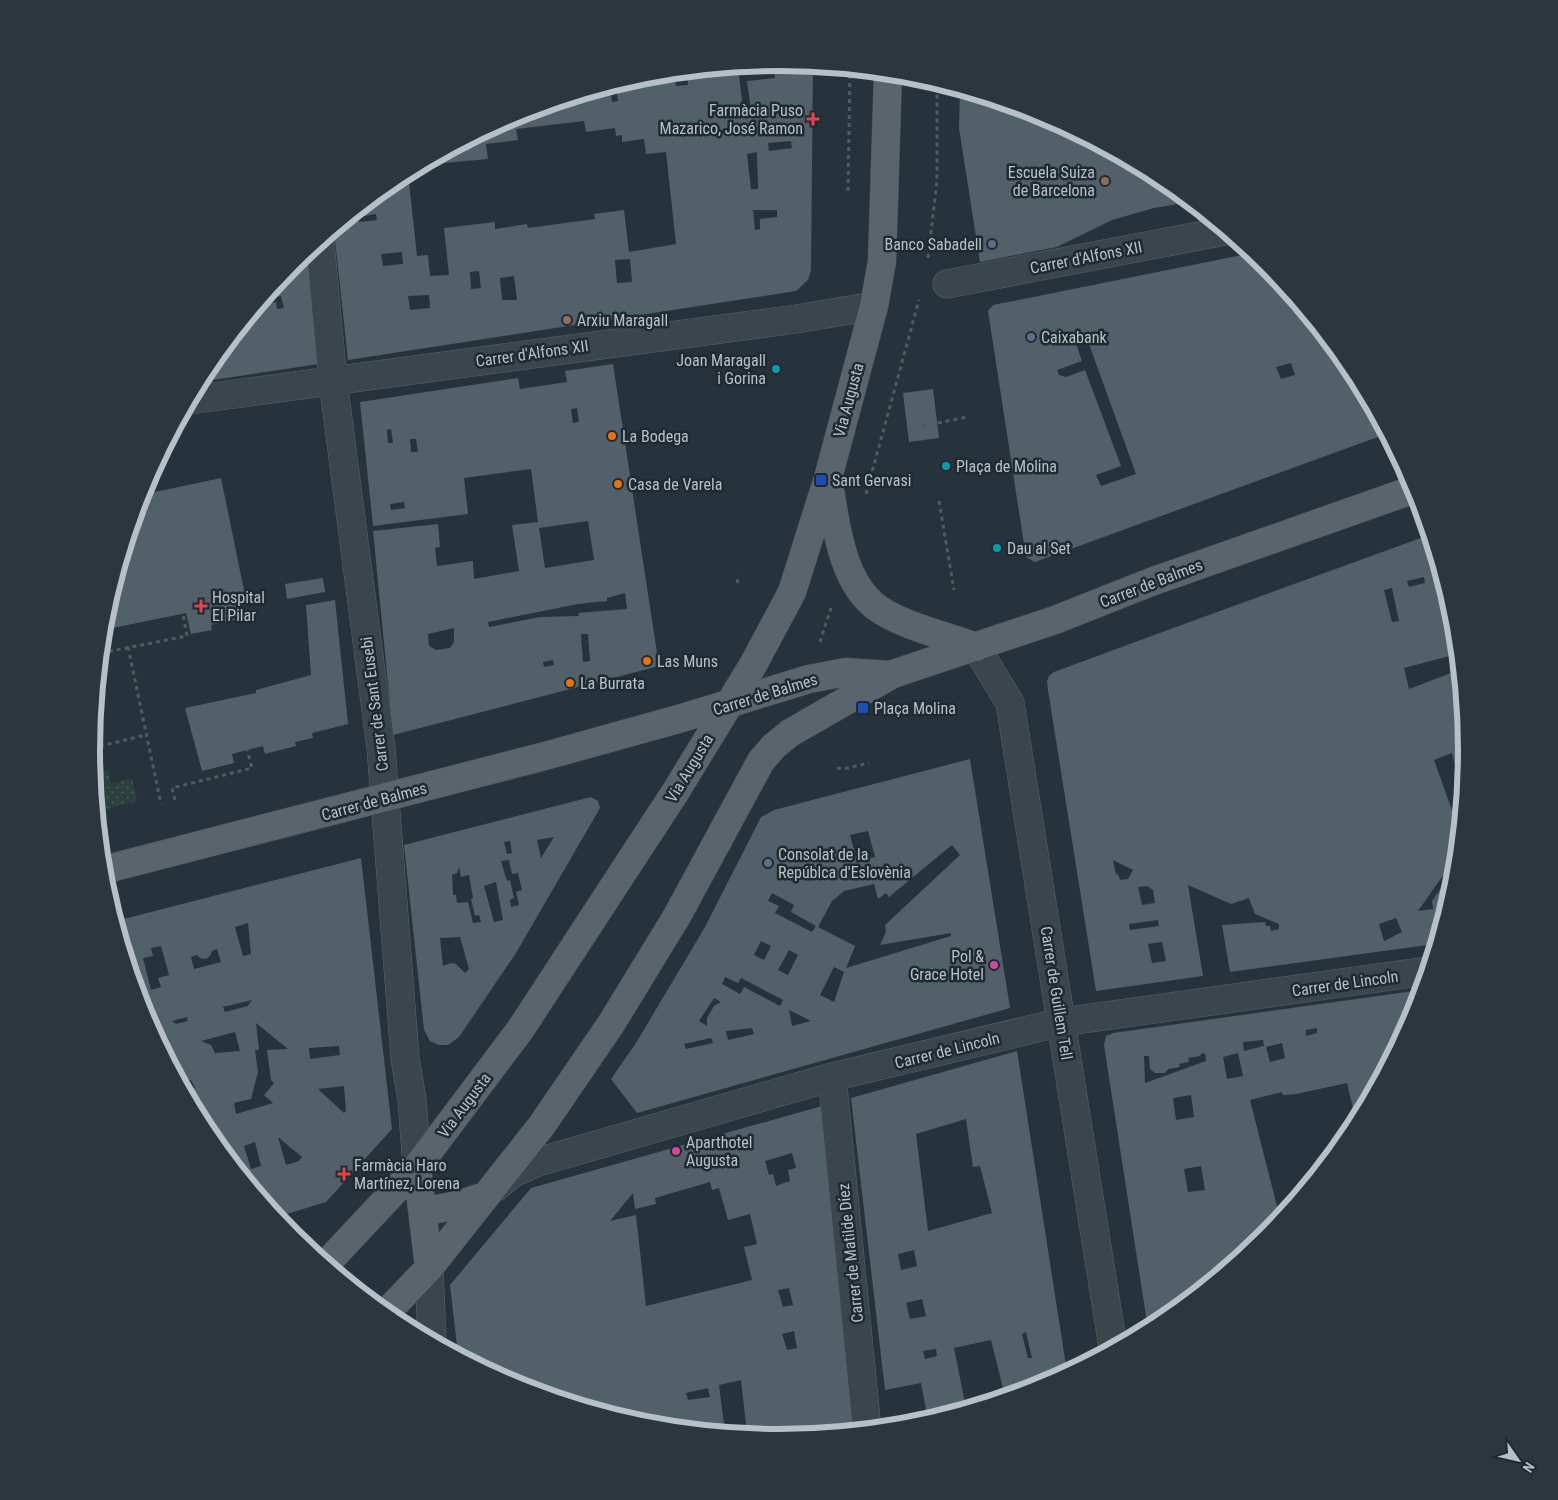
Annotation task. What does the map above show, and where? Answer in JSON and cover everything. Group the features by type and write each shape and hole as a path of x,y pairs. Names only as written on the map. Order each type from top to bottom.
{"main road":[{"name":"Via Augusta","path":"329,1258 418,1167 520,1030 676,791 753,665 792,592 805,557 828,478 874,306 882,261 888,80"},
{"path":"828,478 846,562 861,591 876,606 894,617 976,647"},
{"name":"Carrer de Balmes","path":"111,868 385,798 727,705 808,679 846,672 890,675 1055,620 1151,582 1407,492"},
{"path":"392,1307 428,1268 542,1125 611,1024 677,916 761,761 774,746 790,733 890,675"},
{"path":"418,1167 428,1268"},
{"path":"423,1212 485,1196"}],"street":[{"name":"Carrer d'Alfons XII","path":"947,284 1218,232"},
{"name":"Carrer de Sant Eusebi","path":"321,250 332,381 381,748 386,838 405,1058 412,1100 418,1167"},
{"name":"Carrer d'Alfons XII","path":"199,399 796,319 874,306"},
{"name":"Carrer de Guillem Tell","path":"976,647 1010,703 1112,1341"},
{"name":"Carrer de Lincoln","path":"485,1196 513,1174 538,1162 832,1078 1062,1022 1421,972"},
{"name":"Carrer de Matilde Díez","path":"832,1078 867,1423"},
{"path":"428,1268 431,1333"}],"path":[{"path":"848,198 850,75"},
{"path":"922,426 968,417"},
{"path":"939,501 954,590"},
{"path":"737,583 739,576"},
{"path":"817,650 833,602"},
{"path":"108,651 187,636 183,614"},
{"path":"128,647 161,804"},
{"path":"100,746 146,735"},
{"path":"175,800 172,788 252,768 247,750"},
{"path":"837,768 843,770 869,763"}],"green space":[{"path":"108,770 111,784 132,778 137,801 103,810 101,772"}],"building":[{"path":"774,71 813,73 811,270 808,280 796,291 348,360 335,237 358,218 359,222 377,220 376,214 365,216 365,213 402,186 409,182 417,256 428,255 430,276 449,275 444,228 495,222 495,229 527,224 528,228 595,219 594,214 624,210 629,252 676,244 666,152 646,154 644,139 622,142 622,135 616,136 615,128 586,132 584,121 516,129 518,140 486,144 488,159 437,164 479,141 561,107 611,92 612,102 618,101 619,90 648,84 675,79 676,86 688,85 687,77 690,77 739,73 744,118 752,117 747,81 775,78","holes":["791,141 792,148 769,151 768,143","757,152 758,189 751,189 747,154","753,210 777,210 777,217 760,219 760,229 755,230","402,252 403,264 383,266 381,254","630,259 632,282 617,283 615,260","479,271 481,288 471,289 470,272","514,276 517,300 502,300 500,278","429,295 430,308 410,310 408,296"]},
{"path":"960,96 1039,123 1079,141 1118,162 1180,204 1154,208 1112,220 1057,247 980,262 959,128"},
{"path":"1243,255 1289,302 1317,337 1343,373 1380,436 1035,562 1026,557 988,311 993,305","holes":["1085,333 1136,474 1101,486 1096,475 1121,466 1085,370 1066,377 1059,375 1057,370 1082,361 1074,338","1291,363 1295,375 1281,379 1276,367"]},
{"path":"308,262 319,364 210,380 268,303 276,302 277,309 284,308 281,296 275,297"},
{"path":"613,364 659,666 393,735 373,531 438,524 440,547 435,548 437,566 473,561 474,579 519,571 512,525 538,522 531,469 464,478 468,514 373,526 360,402 518,378 520,389 567,382 565,371","holes":["577,408 579,422 573,423 571,409","391,429 393,443 388,443 387,430","410,439 416,439 418,452 411,452","404,502 405,508 391,510 390,504","588,521 594,560 545,568 539,528","625,593 627,609 578,613 579,616 540,617 489,627 488,622 578,604 607,601 607,598","454,628 454,642 450,648 436,650 429,646 428,634","581,634 588,634 590,661 583,662","553,660 554,665 544,667 543,662"]},
{"path":"933,389 939,438 909,442 903,393"},
{"path":"221,478 246,600 240,602 243,618 211,625 212,630 191,634 186,613 111,628 123,574 151,493"},
{"path":"1424,537 1435,574 1451,656 1404,668 1409,689 1453,672 1458,750 1457,774 1452,753 1434,760 1454,813 1447,870 1418,911 1433,909 1432,901 1445,883 1429,945 1230,972 1222,925 1265,922 1266,926 1270,926 1271,931 1279,929 1279,924 1255,914 1249,898 1231,904 1188,885 1203,976 1096,991 1048,690 1047,681 1054,672","holes":["1424,577 1425,583 1409,587 1407,581","1392,588 1399,621 1392,622 1384,590","1113,860 1133,870 1128,879 1120,880 1118,874 1116,875","1147,886 1153,890 1155,903 1142,905 1138,887","1396,918 1402,932 1384,941 1379,924","1158,920 1159,926 1130,930 1129,924","1162,942 1166,961 1152,963 1148,944"]},
{"path":"323,578 325,592 287,599 285,584"},
{"path":"335,600 348,724 312,733 313,738 295,742 296,746 265,754 263,746 232,754 234,763 202,771 185,708 256,693 256,690 311,675 306,605"},
{"path":"970,759 1010,1008 637,1113 611,1079 636,1043 705,927 761,817 774,810","holes":["868,831 875,857 867,859 866,855 856,857 850,835","952,845 960,855 885,925 886,932 880,945 951,933 951,936 846,968 855,946 818,927 832,901 844,891 874,884 878,899 886,893 889,897","772,893 794,905 791,912 816,926 812,932 775,913 779,906 768,901","761,941 771,946 764,960 754,955","789,950 798,955 788,975 778,970","834,967 844,972 834,1002 820,995","725,977 738,983 741,978 783,1000 780,1006 744,987 740,994 722,984","714,998 721,1002 714,1006 707,1018 707,1026 699,1021","789,1010 811,1021 792,1026","752,1028 754,1034 728,1040 726,1031","711,1038 713,1043 686,1049 684,1044"]},
{"path":"591,797 598,801 600,808 516,953 459,1037 448,1045 439,1045 430,1041 424,1030 404,845","holes":["554,837 541,858 537,840","510,841 512,853 507,854 504,842","509,860 512,874 518,873 522,890 516,892 519,905 511,907 510,900 514,898 510,880 507,881 501,861","459,867 461,877 469,875 475,916 479,915 481,922 473,923 468,902 457,903 456,895 453,895 452,875 457,873","496,882 503,920 494,922 484,886","460,937 469,969 465,973 456,964 451,963 443,966 440,938"]},
{"path":"361,858 392,1129 326,1202 285,1215 241,1163 215,1127 191,1089 195,1088 191,1080 186,1080 152,1010 136,968 122,920","holes":["248,923 251,954 243,956 235,927","161,946 169,975 158,978 161,987 151,990 143,958 153,956 151,948","217,949 221,962 194,969 191,957 197,955 200,958 206,959 212,951","252,1000 248,1006 225,1012 223,1007","187,1017 188,1021 176,1024 172,1021","256,1023 288,1049 267,1050 271,1080 274,1083 264,1095 273,1103 236,1114 234,1103 251,1099 258,1072 255,1050 259,1050","235,1032 240,1051 215,1053 211,1045 201,1041","339,1046 340,1055 310,1059 309,1048","344,1086 346,1111 344,1113 318,1089","278,1137 302,1157 299,1161 286,1165","255,1142 261,1166 251,1169 244,1146"]},
{"path":"1413,991 1388,1050 1353,1110 1347,1083 1296,1094 1283,1095 1282,1092 1250,1100 1278,1210 1227,1260 1192,1288 1147,1320 1104,1045 1106,1036 1113,1033","holes":["1317,1028 1317,1033 1306,1036 1306,1030","1263,1040 1264,1046 1244,1051 1243,1042","1282,1043 1285,1058 1270,1062 1266,1047","1205,1053 1206,1061 1145,1083 1144,1056 1149,1056 1150,1069 1155,1073 1165,1073 1168,1069 1180,1067 1179,1064 1189,1062 1188,1058 1200,1056","1238,1053 1243,1076 1227,1079 1223,1057","1191,1095 1194,1117 1176,1120 1173,1098","1201,1166 1205,1190 1188,1192 1184,1169"]},
{"path":"1017,1051 1066,1365 1004,1390 991,1340 954,1348 965,1403 927,1412 921,1383 885,1390 851,1098","holes":["966,1119 973,1167 980,1166 992,1213 928,1231 916,1134","914,1250 917,1266 901,1270 898,1254","922,1299 926,1316 910,1319 906,1303","1026,1332 1032,1358 1028,1358 1022,1334","936,1349 937,1356 925,1359 923,1351"]},
{"path":"822,1106 856,1424 779,1429 746,1428 741,1380 719,1385 724,1426 647,1416 603,1406 597,1404 597,1401 592,1402 561,1393 519,1377 457,1347 450,1285 531,1188","holes":["792,1153 796,1168 788,1170 790,1181 776,1186 773,1174 769,1175 765,1161","710,1182 712,1190 719,1188 728,1220 750,1214 757,1244 744,1247 752,1280 646,1306 636,1215 610,1221 633,1193 635,1209 656,1204 655,1198","789,1288 793,1305 783,1307 778,1290","794,1331 797,1348 787,1350 782,1334","708,1388 710,1397 688,1400 686,1393"]}],"place":[{"name":"Farmàcia Puso Mazarico, José Ramon","path":"813,119"},
{"name":"Escuela Suiza de Barcelona","path":"1105,181"},
{"name":"Banco Sabadell","path":"992,244"},
{"name":"Arxiu Maragall","path":"567,320"},
{"name":"Caixabank","path":"1031,337"},
{"name":"Joan Maragall i Gorina","path":"776,369"},
{"name":"La Bodega","path":"612,436"},
{"name":"Plaça de Molina","path":"946,466"},
{"name":"Sant Gervasi","path":"821,480"},
{"name":"Casa de Varela","path":"618,484"},
{"name":"Dau al Set","path":"997,548"},
{"name":"Hospital El Pilar","path":"201,606"},
{"name":"Las Muns","path":"647,661"},
{"name":"La Burrata","path":"570,683"},
{"name":"Plaça Molina","path":"863,708"},
{"name":"Consolat de la Repúblca d'Eslovènia","path":"768,863"},
{"name":"Pol & Grace Hotel","path":"994,965"},
{"name":"Aparthotel Augusta","path":"676,1151"},
{"name":"Farmàcia Haro Martínez, Lorena","path":"344,1174"}]}
